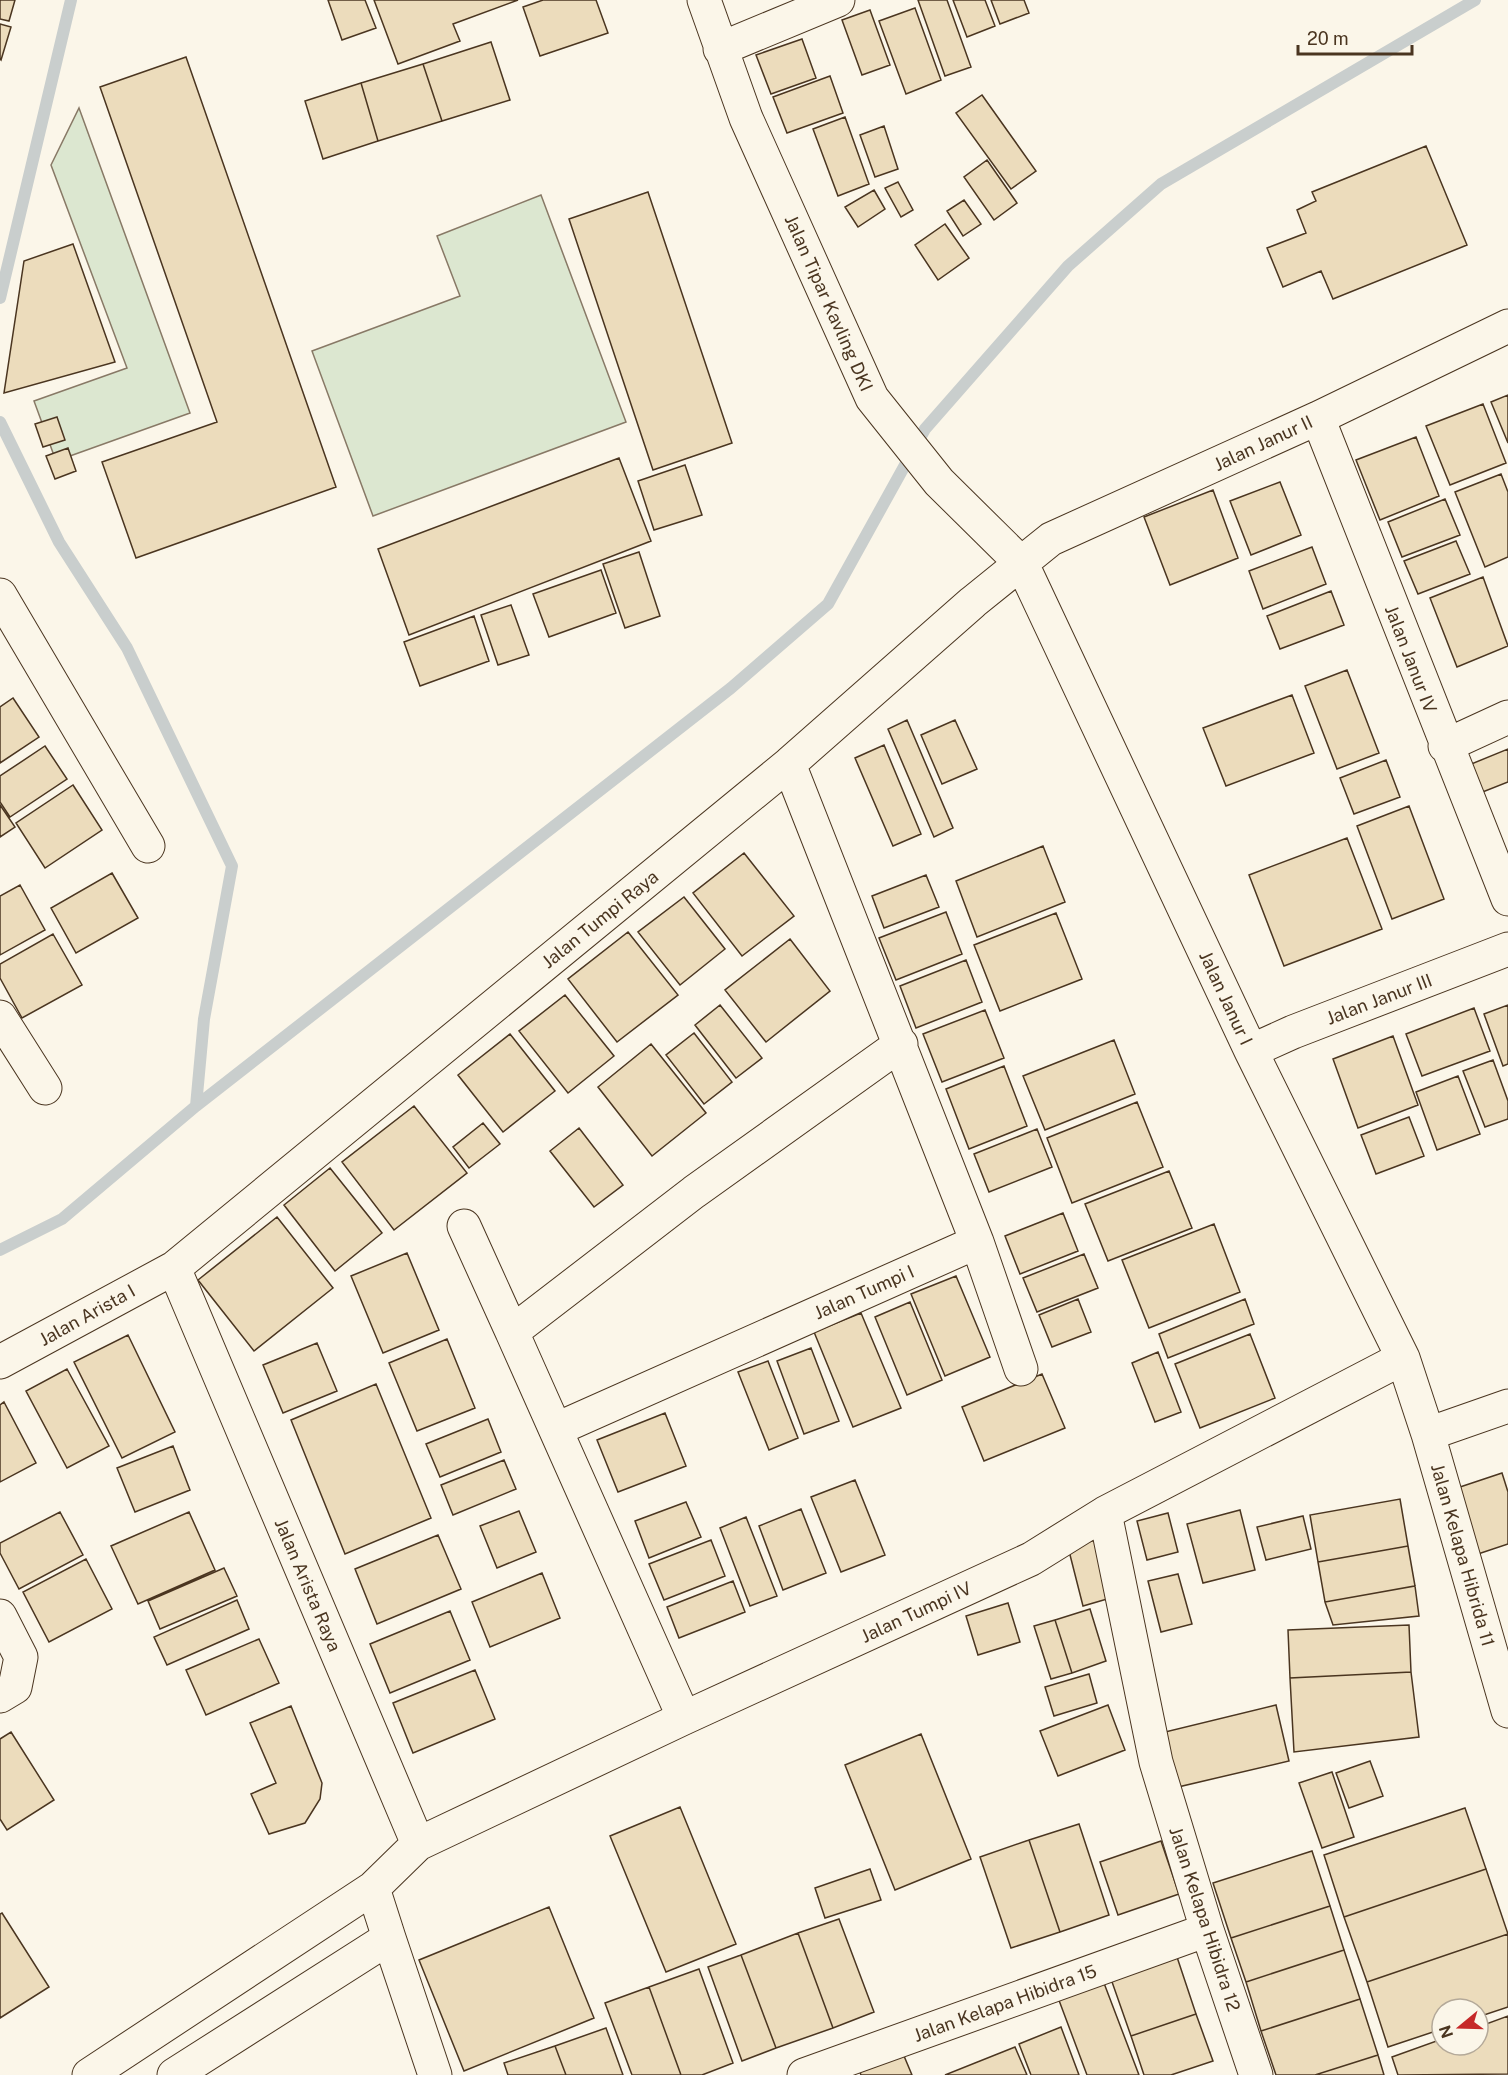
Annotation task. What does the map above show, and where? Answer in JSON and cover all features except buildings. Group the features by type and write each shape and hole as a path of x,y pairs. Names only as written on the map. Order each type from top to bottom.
{"street":[{"name":"Jalan Tipar Kavling DKI","path":"704,0 746,118 872,398 939,482 1022,564"},
{"path":"720,49 838,0"},
{"name":"Jalan Janur II","path":"1022,564 1051,539 1318,418 1508,326"},
{"name":"Jalan Janur IV","path":"1318,418 1445,746 1508,899"},
{"name":"Jalan Tumpi Raya","path":"174,1268 789,764 974,602 1022,564"},
{"name":"Jalan Janur I","path":"1022,564 1251,1051 1403,1358 1428,1434"},
{"path":"0,595 148,846"},
{"path":"1445,746 1508,717"},
{"path":"789,764 977,1242 1021,1369"},
{"name":"Jalan Janur III","path":"1251,1051 1293,1032 1508,949"},
{"path":"0,1017 45,1088"},
{"path":"512,1332 694,1192 901,1044"},
{"path":"464,1226 557,1429 684,1718"},
{"name":"Jalan Tumpi I","path":"557,1429 977,1242"},
{"name":"Jalan Arista I","path":"0,1362 174,1268"},
{"name":"Jalan Arista Raya","path":"174,1268 418,1845"},
{"name":"Jalan Tumpi IV","path":"418,1845 684,1718 1030,1559 1105,1513 1403,1358"},
{"path":"1428,1434 1508,1406"},
{"name":"Jalan Kelapa Hibrida 11","path":"1428,1434 1508,1711"},
{"name":"Jalan Kelapa Hibidra 12","path":"1105,1513 1156,1762 1207,1930 1256,2075"},
{"path":"0,1616 21,1657 15,1687 0,1696"},
{"path":"89,2075 373,1888 418,1845"},
{"path":"373,1888 435,2075"},
{"name":"Jalan Kelapa Hibidra 15","path":"804,2075 1207,1930"},
{"path":"174,2075 389,1938"}],"green space":[{"path":"79,108 190,413 56,461 34,401 127,368 51,165"},
{"path":"541,195 626,422 373,516 312,351 460,296 437,236"}],"waterway":[{"path":"0,298 71,0"},
{"path":"196,1106 731,688 828,604 925,429 1068,266 1161,184 1475,0"},
{"path":"0,422 59,542 127,648 232,866 204,1019 196,1106 62,1219 0,1250"}]}
